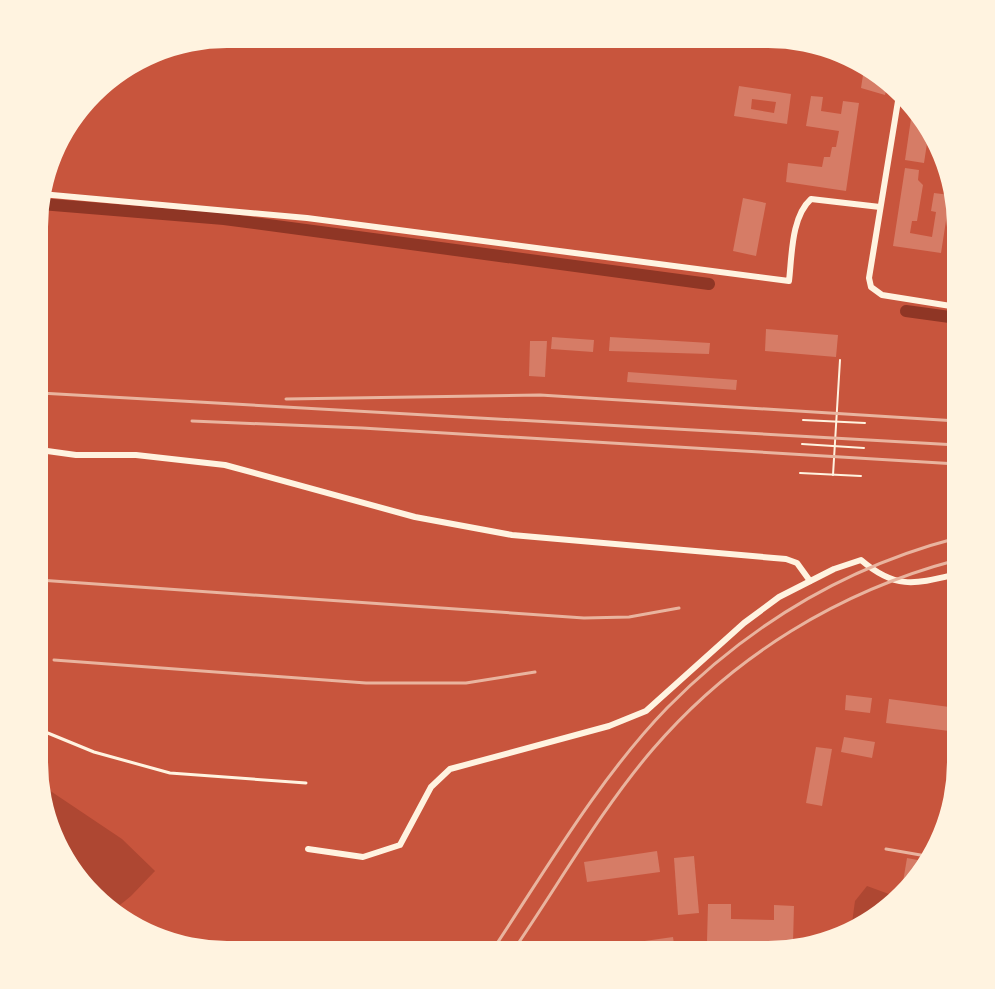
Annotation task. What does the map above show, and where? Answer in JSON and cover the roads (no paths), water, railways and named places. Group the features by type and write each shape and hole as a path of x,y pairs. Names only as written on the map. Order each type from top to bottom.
{"street":[{"path":"898,103 869,278 871,287 882,295 947,305"},
{"path":"51,195 307,218 789,281 799,216 804,205 811,199 880,207"},
{"path":"48,451 76,455 177,458 225,465 414,517 512,535 786,559 797,563 810,581"},
{"path":"308,849 363,857 400,844 431,787 450,769 609,726 646,711 744,623 779,597 834,569 861,560 896,583 925,582 947,576"}],"lane":[{"path":"48,733 94,752 170,773 306,783"}],"waterway":[{"path":"50,205 224,219 709,284"},
{"path":"906,311 947,317"}],"railway":[{"path":"48,393 947,444"},
{"path":"286,399 540,395 947,420"},
{"path":"192,421 362,428 947,463"},
{"path":"499,941 596,794 642,735 698,678 731,651 800,603 876,565 947,541"},
{"path":"520,941 615,797 653,749 684,715 753,657 791,631 871,590 913,573 947,563"},
{"path":"48,581 584,618 629,617 679,608"},
{"path":"54,660 366,683 466,683 535,672"},
{"path":"886,849 921,855"}]}
